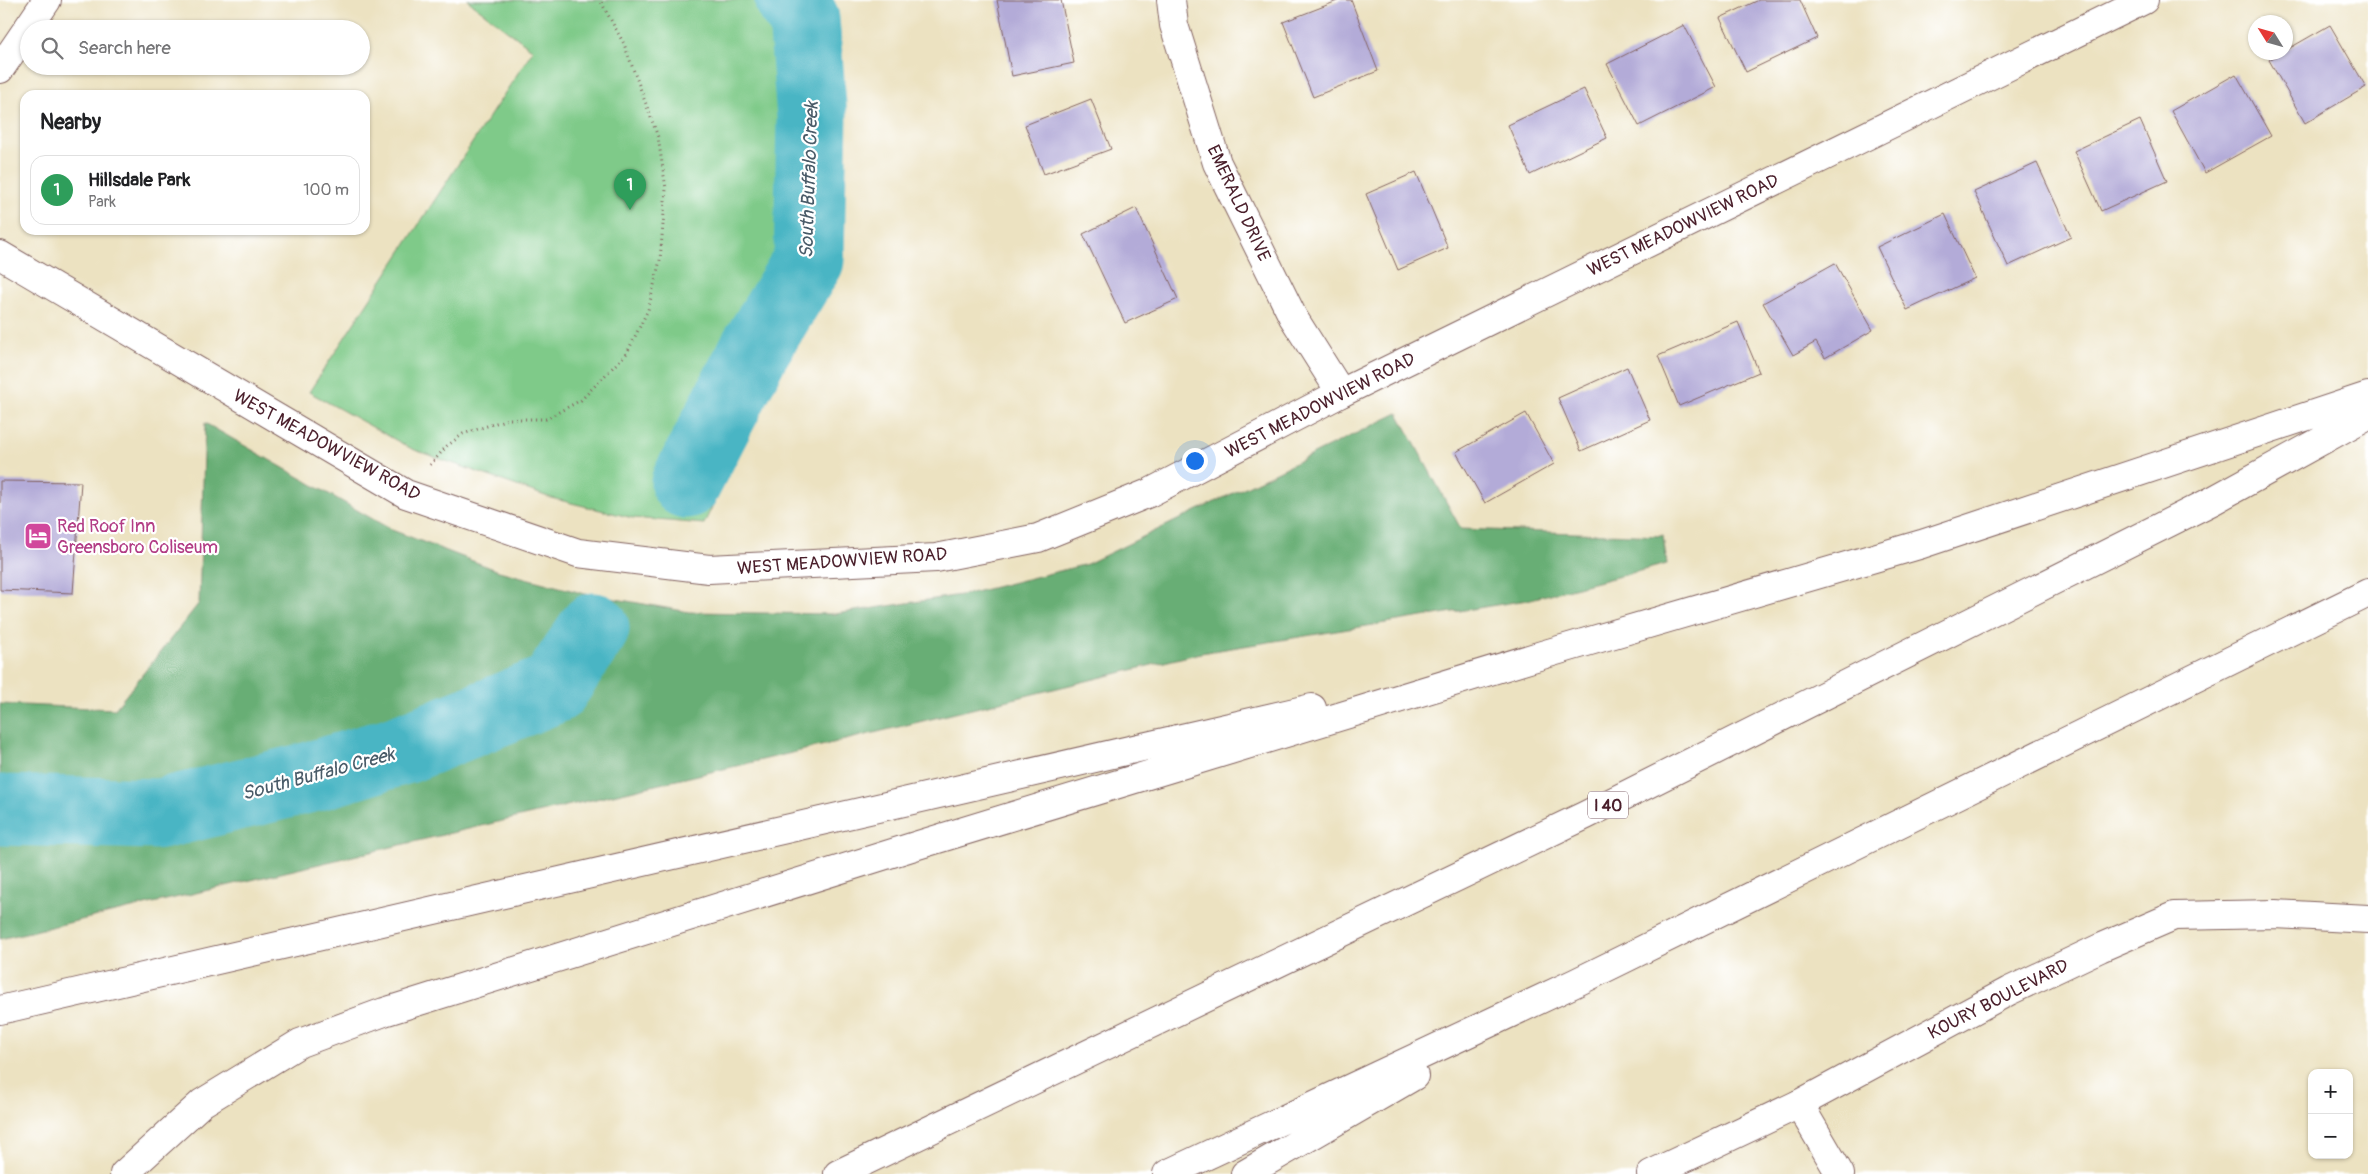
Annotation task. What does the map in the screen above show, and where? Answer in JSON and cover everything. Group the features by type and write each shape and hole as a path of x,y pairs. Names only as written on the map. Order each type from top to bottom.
{"main road":[{"path":"33,20 47,0"},
{"name":"EMERALD DRIVE","path":"1170,0 1174,25 1217,163 1293,317 1342,392"},
{"name":"WEST MEADOWVIEW ROAD","path":"0,254 406,494 578,553 709,569 936,558 1038,538 1149,494 1342,392 2129,3"},
{"path":"0,69 20,40"},
{"path":"124,1174 202,1103 300,1044 384,1012 908,848 1542,655 1922,544 2368,396"},
{"name":"I 40","path":"838,1174 1586,815 2212,501 2368,415"},
{"path":"1167,1174 1575,983 2368,593"},
{"path":"0,1010 1542,655"},
{"name":"KOURY BOULEVARD","path":"1651,1174 1799,1104 2008,991 2174,916 2275,914 2368,919"},
{"path":"1245,1174 1575,983"},
{"path":"1799,1104 1840,1174"}],"path":[{"path":"406,494 446,446 463,434 508,419 546,419 581,400 627,354 648,310 660,260 666,189 660,146 624,44 600,0"}],"green space":[{"path":"467,0 819,0 821,3 840,151 824,268 704,524 633,518 551,498 412,449 309,392 533,50"},
{"path":"1398,413 1461,529 1663,536 1667,564 1527,600 1201,653 796,752 0,939 0,704 115,709 199,603 205,423 392,530 499,571 582,593 689,612 835,614 967,594 1087,564"}],"building":[{"path":"997,0 1061,0 1074,63 1012,76"},
{"path":"1340,0 1351,0 1378,71 1313,97 1283,22"},
{"path":"1759,0 1800,0 1817,38 1746,72 1720,18"},
{"path":"1684,25 1716,87 1639,126 1607,64"},
{"path":"2330,25 2366,87 2305,123 2269,60 2293,60 2293,46"},
{"path":"2236,74 2271,136 2205,173 2171,111"},
{"path":"1584,89 1607,138 1530,175 1508,125"},
{"path":"1091,99 1111,149 1044,174 1025,125"},
{"path":"2140,120 2167,181 2101,211 2074,151"},
{"path":"2037,163 2071,237 2008,266 1974,192"},
{"path":"1416,172 1448,248 1398,270 1366,194"},
{"path":"1136,208 1178,299 1125,323 1083,234"},
{"path":"1945,214 1975,278 1907,310 1877,247"},
{"path":"1835,263 1873,330 1825,358 1816,342 1793,355 1763,303"},
{"path":"1738,322 1759,372 1679,406 1658,356"},
{"path":"1627,367 1650,420 1581,451 1558,398"},
{"path":"1526,413 1554,464 1485,503 1456,452"},
{"name":"Red Roof Inn Greensboro Coliseum","path":"0,481 81,482 73,593 0,590"}],"waterway":[{"name":"South Buffalo Creek","path":"686,483 755,349 809,260 812,117 804,19 790,0"},
{"name":"South Buffalo Creek","path":"0,810 160,814 311,777 404,749 554,688 594,628"}],"place":[{"name":"Hillsdale Park","path":"630,210"},
{"name":"Red Roof Inn Greensboro Coliseum","path":"38,536"}]}
